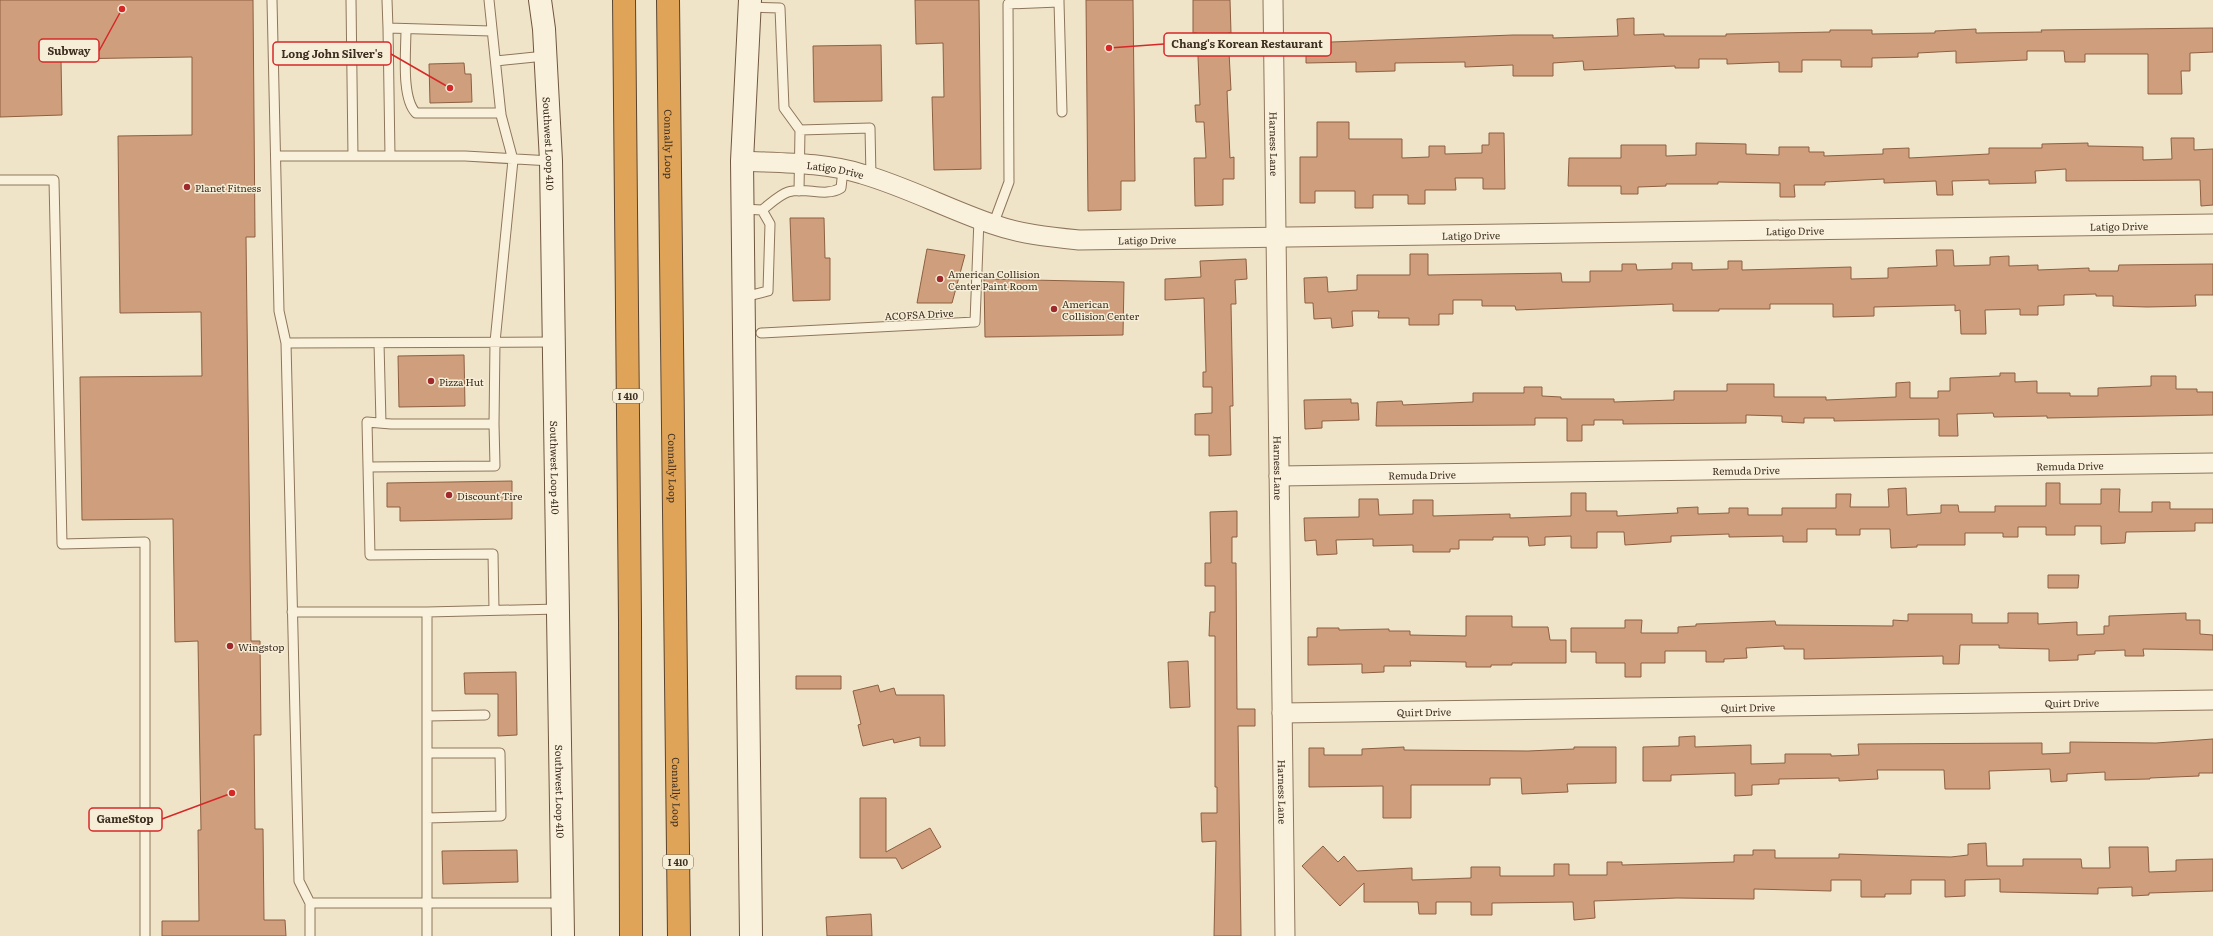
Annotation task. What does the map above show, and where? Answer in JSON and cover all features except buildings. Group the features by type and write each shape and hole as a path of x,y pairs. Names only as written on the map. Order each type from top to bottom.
{"highway":[{"name":"I 410","path":"624,0 630,620 630,936"},
{"name":"Connally Loop","path":"668,0 679,936"}],"main road":[{"name":"Southwest Loop 410","path":"540,0 551,162 563,936"},
{"path":"750,4 742,161 752,210 743,297 751,936"}],"street":[{"name":"Harness Lane","path":"1273,0 1285,936"},
{"name":"Latigo Drive","path":"742,161 801,163 871,176 908,189 986,222 1037,236 1078,240 2213,224"},
{"name":"Remuda Drive","path":"1279,476 2213,463"},
{"name":"Quirt Drive","path":"1282,713 2213,700"}],"lane":[{"path":"272,0 279,311 286,343 299,881 310,903 310,936"},
{"path":"351,0 353,156"},
{"path":"387,0 390,156"},
{"path":"368,467 495,466 495,342 513,160 501,113 496,61 491,31 489,0"},
{"path":"986,222 1009,182 1008,4 1059,1 1062,112"},
{"path":"750,4 780,8 784,108 800,130 801,163 799,191"},
{"path":"388,28 491,31"},
{"path":"406,29 407,96 410,107 416,113 501,113"},
{"path":"496,61 545,56"},
{"path":"800,130 870,128 871,176"},
{"path":"276,156 464,156 551,162"},
{"path":"752,210 787,192 833,192 841,188 843,170"},
{"path":"0,180 54,180 62,544 145,542 145,936"},
{"name":"ACOFSA Drive","path":"761,333 975,322 986,222"},
{"path":"286,343 554,342"},
{"path":"379,343 381,424"},
{"path":"494,424 381,424 367,422 370,555 493,554 494,610"},
{"path":"292,612 427,612 558,609"},
{"path":"427,612 427,936"},
{"path":"428,716 485,715"},
{"path":"427,753 500,753 501,816 427,818"},
{"path":"310,903 563,903"}],"place":[{"name":"Subway","path":"122,9"},
{"name":"Chang's Korean Restaurant","path":"1109,48"},
{"name":"Long John Silver's","path":"450,88"},
{"name":"Planet Fitness","path":"187,187"},
{"name":"American Collision Center Paint Room","path":"940,279"},
{"name":"American Collision Center","path":"1054,309"},
{"name":"Pizza Hut","path":"431,381"},
{"name":"Discount Tire","path":"449,495"},
{"name":"Wingstop","path":"230,646"},
{"name":"GameStop","path":"232,793"}]}
